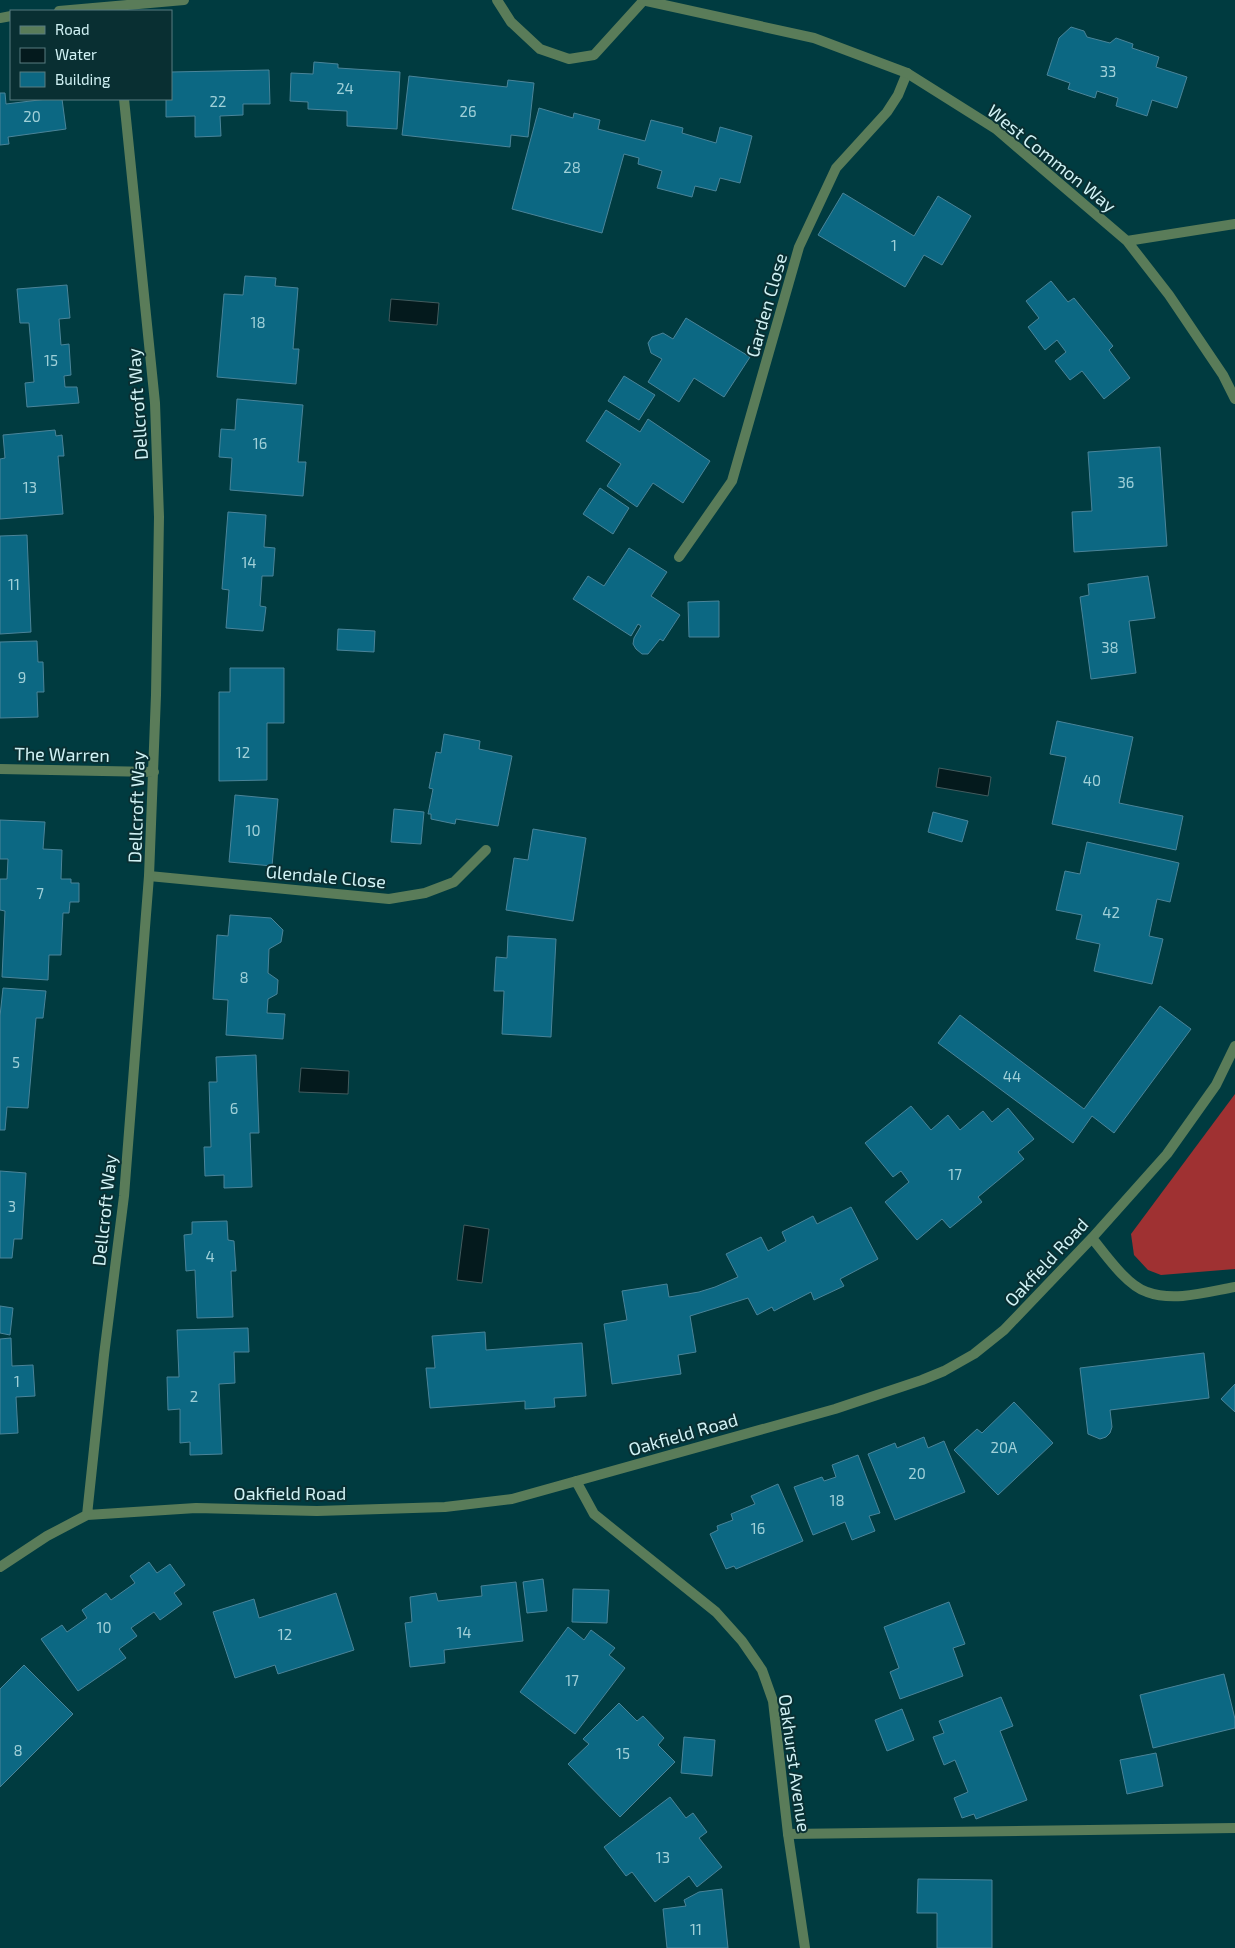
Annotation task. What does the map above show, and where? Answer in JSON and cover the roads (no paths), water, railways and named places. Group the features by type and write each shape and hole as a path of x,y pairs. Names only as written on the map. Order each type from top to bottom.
{"street":[{"path":"78,10 115,8 184,0"},
{"name":"West Common Way","path":"497,0 511,22 540,49 569,59 594,55 643,0 814,38 907,73 996,129 1127,241 1223,375 1235,399"},
{"name":"Garden Close","path":"679,557 732,481 799,247 836,168 887,112 898,95 907,73"},
{"name":"Dellcroft Way","path":"87,1515 104,1355 124,1196 149,876 154,772 160,517 155,403 124,100"},
{"path":"1127,241 1235,224"},
{"name":"The Warren","path":"0,769 154,772"},
{"name":"Glendale Close","path":"149,876 389,899 425,893 454,882 486,850"},
{"name":"Oakfield Road","path":"0,1567 47,1536 87,1515 196,1508 317,1510 445,1507 512,1499 835,1409 944,1371 974,1354 1004,1330 1092,1238 1167,1154 1216,1085 1235,1046"},
{"path":"1092,1238 1121,1274 1145,1292 1171,1297 1235,1287"},
{"name":"Oakhurst Avenue","path":"576,1481 594,1514 716,1612 742,1641 762,1670 773,1701 788,1834 806,1948"},
{"path":"788,1834 1235,1828"}],"water":[{"path":"391,299 439,303 437,325 389,321"},
{"path":"939,768 991,777 988,796 936,787"},
{"path":"301,1068 349,1071 348,1094 299,1092"},
{"path":"464,1225 489,1229 482,1283 457,1280"}]}
